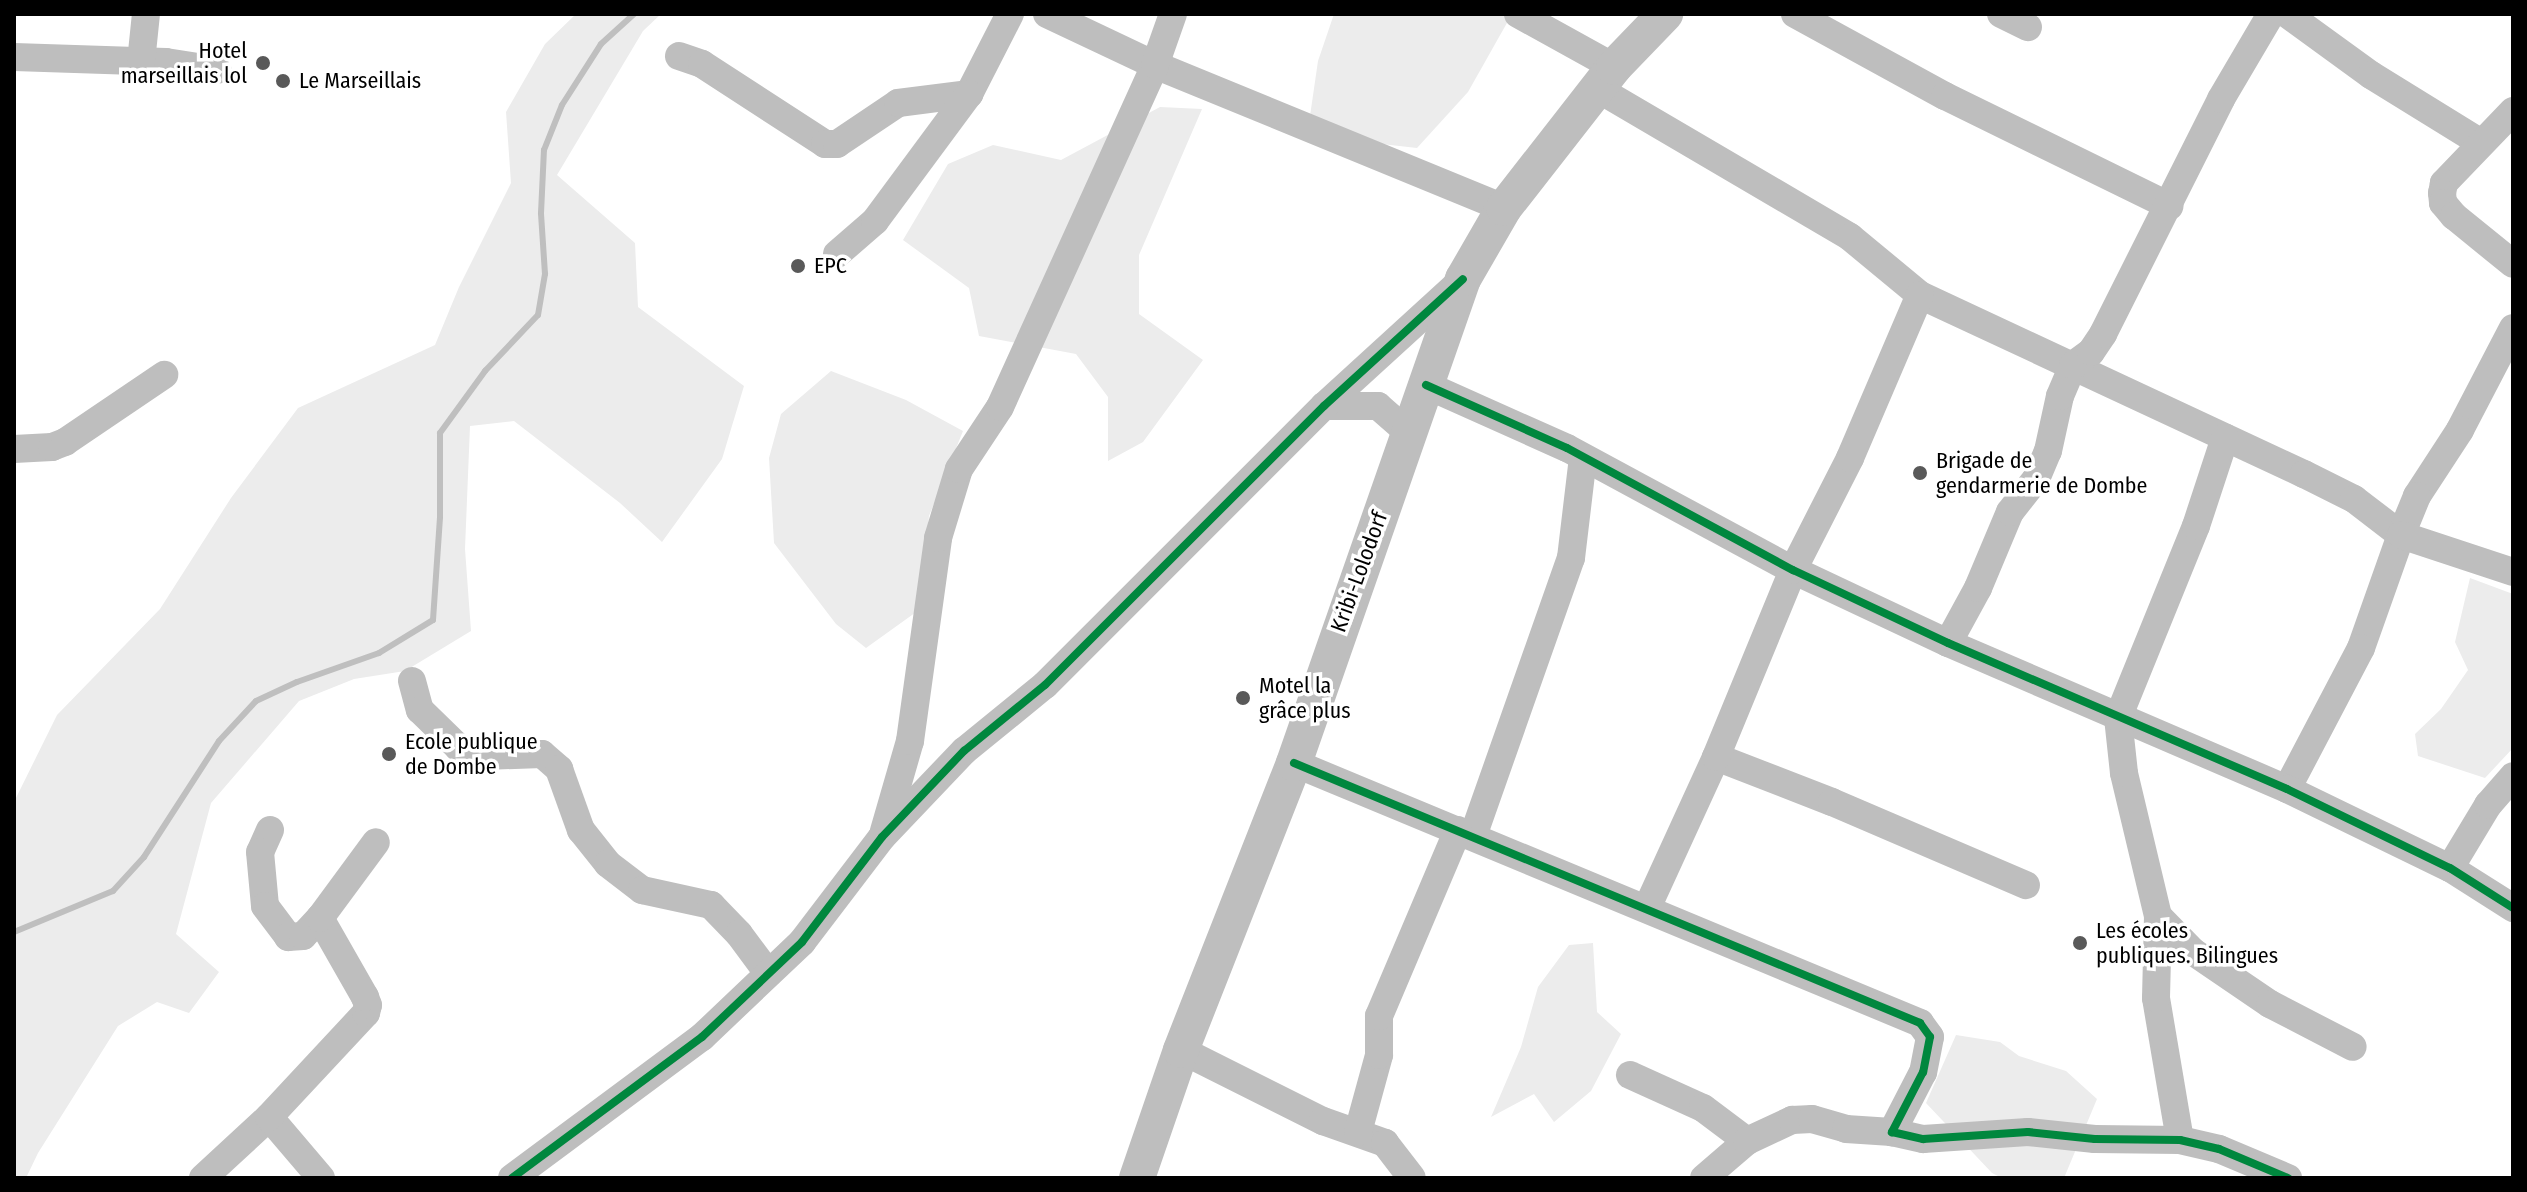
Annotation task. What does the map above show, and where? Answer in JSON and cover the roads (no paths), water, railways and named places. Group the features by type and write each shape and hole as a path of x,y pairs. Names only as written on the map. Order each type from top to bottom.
{"main road":[{"name":"Kribi-Lolodorf","path":"1137,1178 1181,1050 1294,763 1463,279 1504,208 1606,78 1665,14"}],"street":[{"path":"141,62 146,14"},
{"path":"837,254 875,221 969,94 1010,14"},
{"path":"1047,14 1155,65 1504,208"},
{"path":"882,837 910,741 938,538 959,469 1000,407 1155,65 1173,14"},
{"path":"1518,14 1606,78 1850,237 1920,295 2354,499 2401,535 2513,572"},
{"path":"1795,14 1945,96 2170,206"},
{"path":"2001,14 2028,27"},
{"path":"1948,643 1978,588 2010,512 2036,479 2048,451 2060,396 2073,365 2091,352 2103,334 2170,206 2221,99 2271,14"},
{"path":"2287,14 2371,75 2481,143"},
{"path":"679,56 702,64 825,144 850,138 898,103 969,94"},
{"path":"14,57 141,62 217,70"},
{"path":"2513,111 2444,183 2443,203 2454,216 2513,264"},
{"path":"512,1178 702,1037 802,942 882,837 964,751 1045,685 1324,406 1463,279"},
{"path":"1647,908 1716,757 1793,570 1850,458 1920,295"},
{"path":"2287,789 2361,648 2417,496 2460,430 2513,328"},
{"path":"14,449 52,447 65,442 164,375"},
{"path":"1426,385 1583,458 1793,570 1948,643 2287,789 2450,868 2513,908"},
{"path":"1324,406 1378,406 1409,433"},
{"path":"2180,1140 2156,998 2158,916 2124,773 2118,718 2196,526 2225,438"},
{"path":"1358,1132 1379,1055 1379,1016 1466,833 1571,558 1583,458"},
{"path":"412,681 420,710 458,747 484,756 542,754 559,769 581,830 608,864 642,890 711,905 739,934 768,973"},
{"path":"1716,757 1832,802 2026,885"},
{"path":"1294,763 1647,908 1927,1029 1930,1037 1923,1072 1892,1132"},
{"path":"2450,868 2488,805 2513,776"},
{"path":"270,830 260,852 265,906 288,937 303,936 320,918 376,842"},
{"path":"2158,916 2192,951 2270,1004 2353,1047"},
{"path":"203,1178 269,1117 366,1013 368,1005 320,918"},
{"path":"1181,1050 1323,1121 1385,1143 1412,1178"},
{"path":"1630,1075 1703,1108 1747,1141"},
{"path":"269,1117 321,1178"},
{"path":"1716,1174 1747,1141 1792,1120 1812,1119 1846,1129 1892,1132 1923,1139 2028,1132 2095,1139 2180,1140 2219,1149 2288,1178"}],"waterway":[{"path":"14,932 113,891 144,857 219,741 256,701 297,682 379,653 433,620 440,517 440,433 485,371 538,315 545,274 541,213 544,150 562,105 601,44 634,14"}],"place":[{"name":"Hotel marseillais lol","path":"263,63"},
{"name":"Le Marseillais","path":"283,81"},
{"name":"EPC","path":"798,266"},
{"name":"Brigade de gendarmerie de Dombe","path":"1920,473"},
{"name":"Motel la grâce plus","path":"1243,698"},
{"name":"Ecole publique de Dombe","path":"389,754"},
{"name":"Les écoles publiques. Bilingues","path":"2080,943"}]}
